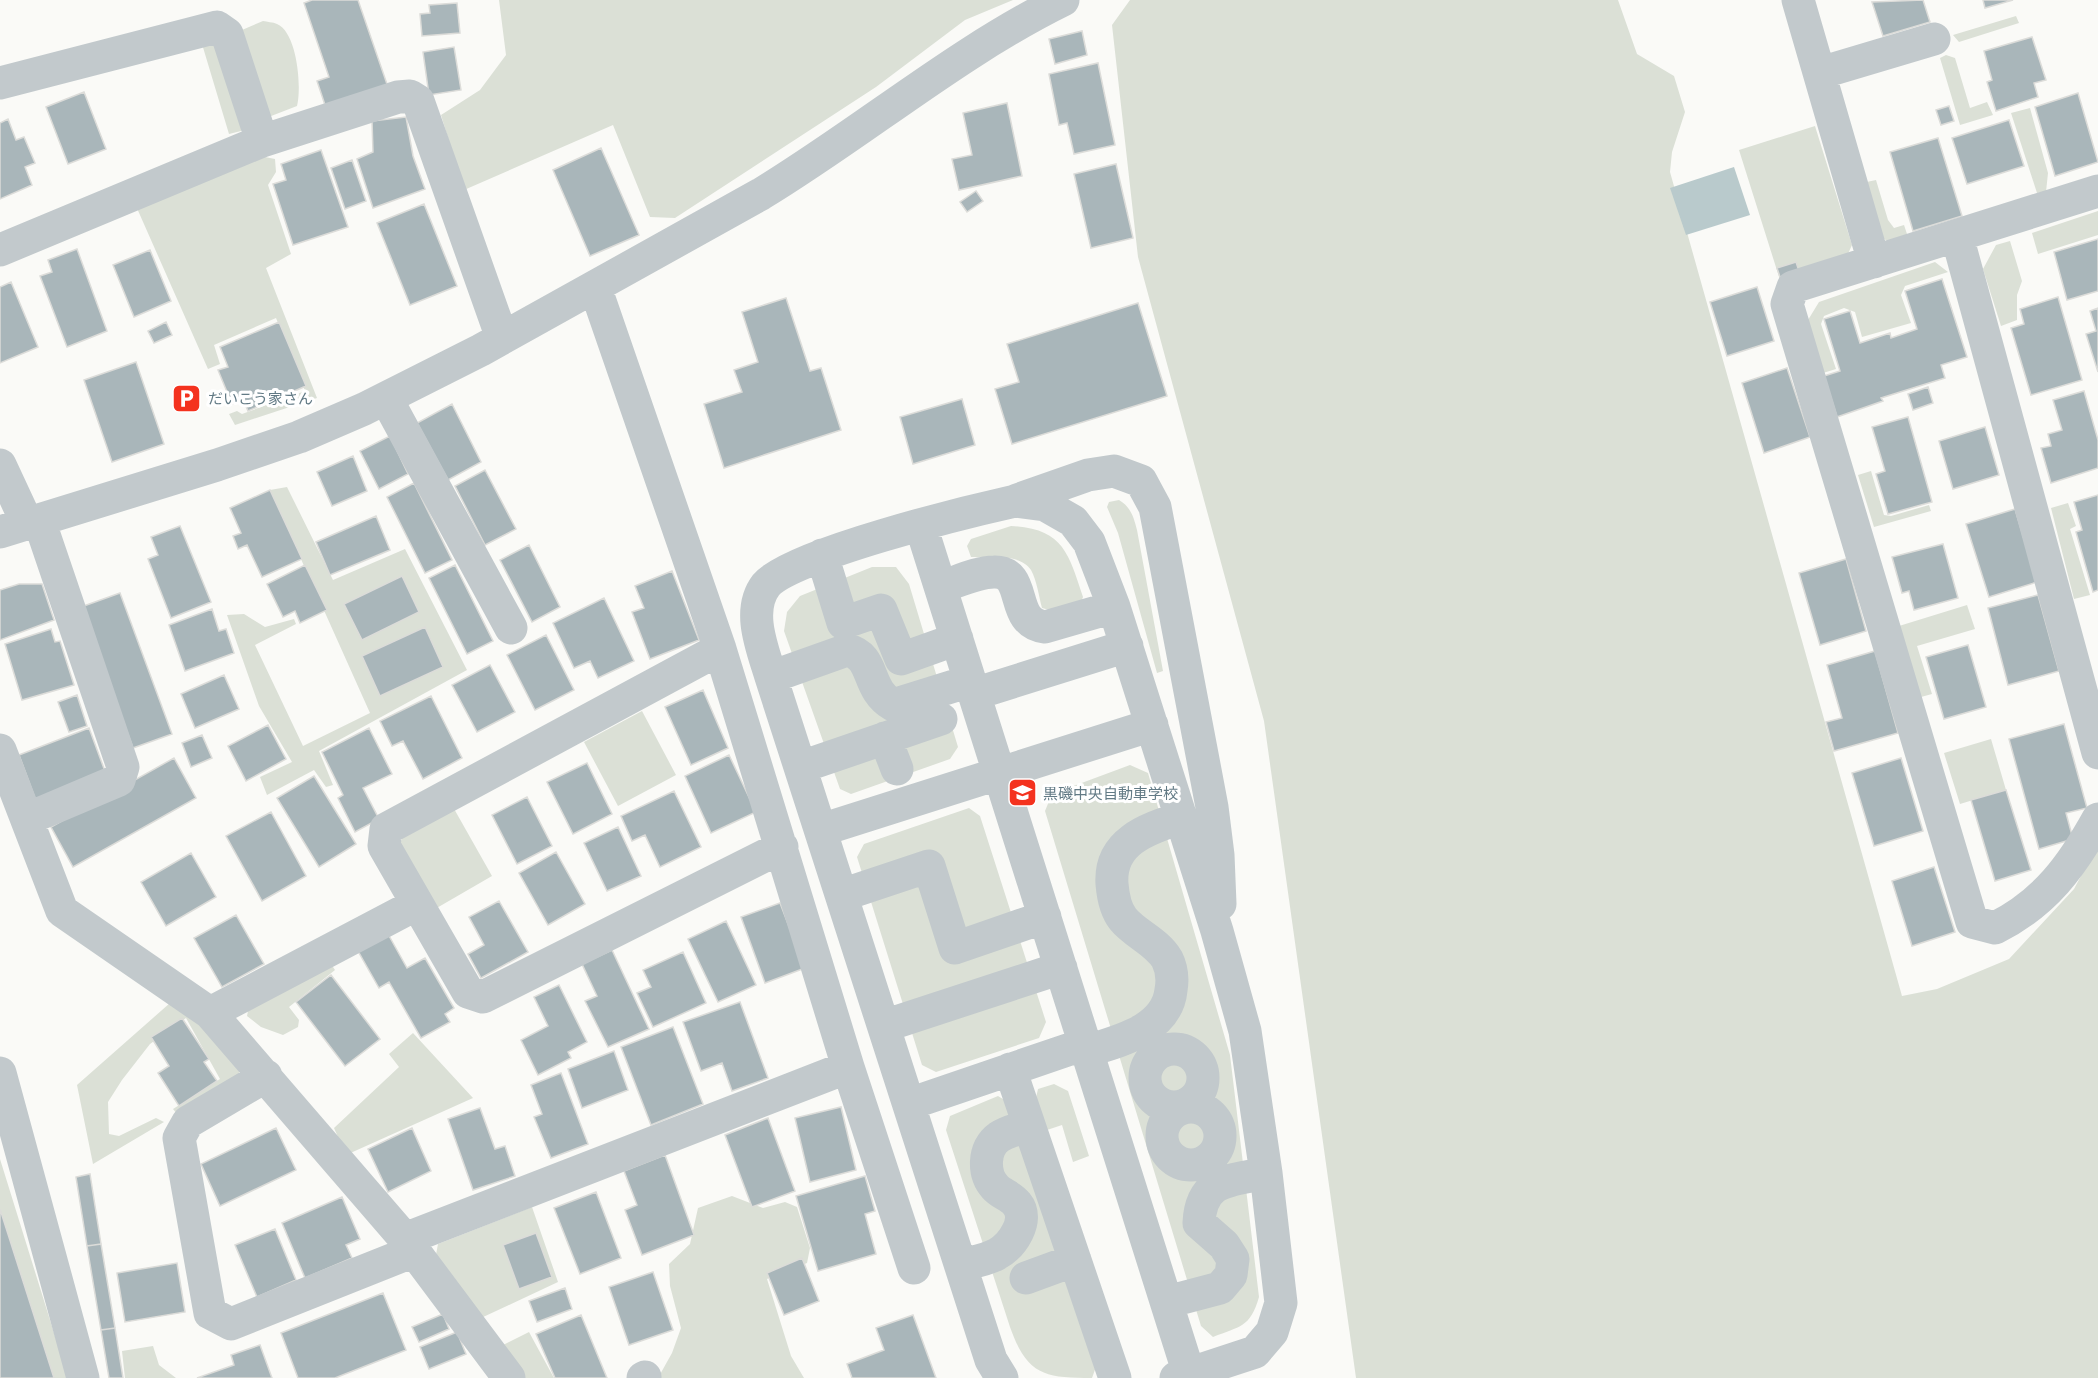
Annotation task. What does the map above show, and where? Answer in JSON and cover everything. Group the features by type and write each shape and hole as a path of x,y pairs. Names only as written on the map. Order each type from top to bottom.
{"street":[{"path":"22,525 299,437 386,398 502,338 815,162 1017,22 1063,0"},
{"path":"1798,0 1874,262"},
{"path":"0,83 217,27 227,34 262,141"},
{"path":"1820,73 1934,39"},
{"path":"0,250 262,141 398,97 410,96 418,101 502,338"},
{"path":"2098,191 1793,287 1787,304 1972,922 1995,928 2022,915 2058,882 2098,819"},
{"path":"1957,236 2098,753"},
{"path":"594,287 720,649 848,1067 914,1268"},
{"path":"386,398 511,628"},
{"path":"0,465 22,525 123,767 119,780 27,819"},
{"path":"1002,1378 992,1360 771,677 756,616 765,586 781,572 822,555 1015,501 1088,475 1114,471 1141,481 1155,507 1214,827 1222,894 1217,931"},
{"path":"921,526 1167,1302 1183,1376 1255,1352 1272,1332 1281,1303 1266,1173 1245,1031 1217,931 1127,646 1089,542 1073,521 1045,505 1015,501"},
{"path":"822,555 843,623 881,610 901,659 957,639"},
{"path":"940,587 992,572 1003,573 1011,577 1016,586 1021,609 1035,626 1045,627 1114,607"},
{"path":"771,677 847,650 857,652 865,661 878,694 892,705 972,687 1127,646"},
{"path":"720,649 386,829 384,846 468,992 483,997 782,847"},
{"path":"801,767 941,719"},
{"path":"821,830 1152,725"},
{"path":"885,738 897,769"},
{"path":"0,750 62,911 210,1013 410,1245 509,1378"},
{"path":"909,1104 1010,1069 1145,1029 1161,1016 1170,998 1173,977 1167,960 1154,944 1122,918 1113,898 1111,873 1119,853 1130,839 1144,830 1181,818"},
{"path":"842,895 929,866 955,948 1045,917"},
{"path":"210,1013 417,904"},
{"path":"884,1026 977,1011 1061,968"},
{"path":"1177,1108 1157,1102 1150,1094 1145,1076 1151,1059 1158,1053 1175,1048 1193,1055 1202,1070 1203,1080 1195,1098 1177,1108 1165,1124 1163,1142 1172,1158 1189,1166 1207,1161 1219,1146 1220,1137 1214,1118 1198,1108 1177,1108"},
{"path":"1202,1070 1250,1065"},
{"path":"266,1076 188,1122 179,1138 210,1313 231,1324 410,1245 848,1067"},
{"path":"1010,1069 1115,1378"},
{"path":"0,1073 82,1378"},
{"path":"961,1265 998,1254 1019,1230 1022,1218 1018,1204 995,1187 988,1175 986,1162 991,1146 999,1137 1029,1125"},
{"path":"1121,1155 1163,1142"},
{"path":"1167,1302 1221,1288 1231,1275 1233,1259 1224,1245 1199,1223 1200,1204 1207,1192 1218,1184 1266,1173"},
{"path":"1026,1278 1075,1260"}],"shaded area":[{"path":"499,0 1013,0 965,20 876,87 675,218 650,217 613,125 464,190 441,115 480,90 506,55"},
{"path":"1130,0 1618,0 1637,54 1674,76 1685,112 1672,152 1670,172 1902,996 1937,989 2009,959 2074,889 2098,844 2098,1378 1356,1378 1264,721 1138,257 1112,25"},
{"path":"2016,16 2019,23 1959,42 1953,35"},
{"path":"263,21 277,24 284,29 289,38 296,61 299,86 297,106 266,118 242,30"},
{"path":"202,44 215,44 244,122 241,131 229,134"},
{"path":"1946,55 1955,58 1970,108 1987,102 1993,115 1960,125 1940,58"},
{"path":"2030,108 2048,173 2046,192 2037,193 2011,113"},
{"path":"1815,126 1852,245 1846,258 1780,280 1739,150"},
{"path":"260,156 275,159 276,172 268,185 291,254 266,268 317,398 235,425 229,414 237,411 242,414 305,391 276,318 214,345 220,364 208,369 136,206"},
{"path":"1734,167 1750,215 1686,235 1670,188"},
{"path":"1876,180 1888,220 1894,228 1904,225 1908,237 1889,242 1879,236 1862,183"},
{"path":"2098,211 2098,235 2038,254 2032,233"},
{"path":"2010,241 2022,281 2017,295 2017,320 2001,326 1983,269 1996,245"},
{"path":"1935,262 1948,272 1905,286 1901,295 1911,323 1862,337 1855,312 1844,308 1824,316 1821,324 1836,369 1823,373 1808,320 1819,302"},
{"path":"1871,471 1884,515 1891,516 1929,505 1931,511 1874,527 1858,475"},
{"path":"287,487 333,580 405,549 467,670 319,751 333,785 326,787 314,770 267,795 260,777 292,762 259,706 227,615 244,614 265,627 294,619 296,624 255,645 303,746 370,713 270,490","holes":["402,576 419,612 362,640 344,604"]},
{"path":"1119,500 1129,509 1137,530 1163,671 1157,673 1118,533 1107,507 1109,502"},
{"path":"2068,503 2076,526 2070,529 2090,595 2074,599 2051,508"},
{"path":"1011,526 1042,532 1061,546 1073,567 1083,597 1080,605 1057,612 1042,608 1035,579 1026,565 1012,559 971,557 967,546 971,539"},
{"path":"872,567 896,567 909,584 958,747 950,759 851,794 840,789 784,631 787,612 800,596"},
{"path":"1967,605 1975,629 1917,646 1932,694 1921,697 1899,626"},
{"path":"642,711 676,775 618,806 584,742"},
{"path":"1991,739 2006,790 1960,804 1944,753"},
{"path":"1130,765 1148,773 1230,1055 1259,1297 1248,1320 1237,1328 1213,1337 1201,1326 1045,811 1052,794"},
{"path":"453,807 492,876 435,909 399,846 403,836"},
{"path":"969,808 980,816 1046,1022 1039,1038 936,1072 922,1065 857,857 864,844"},
{"path":"331,964 335,970 289,1007 299,1020 298,1027 283,1035 261,1027 247,1016 248,1011"},
{"path":"170,1003 191,1012 241,1069 237,1077 177,1114 173,1109 220,1079 186,1018 150,1044 108,1102 109,1134 119,1136 156,1118 164,1122 93,1164 77,1085"},
{"path":"413,1033 473,1098 346,1155 334,1128 399,1067 389,1054"},
{"path":"1054,1084 1068,1091 1089,1156 1073,1162 1062,1125 1044,1131 1035,1102 1038,1089"},
{"path":"998,1096 1011,1104 1097,1364 1092,1378 1061,1377 1039,1370 1023,1355 1010,1327 946,1130 950,1116"},
{"path":"0,1159 68,1378 54,1378 0,1209"},
{"path":"732,1196 763,1208 785,1202 797,1207 810,1248 807,1263 767,1279 791,1356 804,1378 658,1378 672,1353 681,1328 670,1286 669,1264 690,1244 698,1208"},
{"path":"532,1207 558,1282 481,1318 435,1260 438,1244","holes":["536,1233 551,1277 519,1289 503,1245"]},
{"path":"529,1332 554,1378 521,1378 499,1347"},
{"path":"153,1346 159,1365 176,1378 125,1378 122,1351"}],"building":[{"path":"312,0 358,0 388,87 326,108 317,81 329,77 304,3"},
{"path":"1923,0 1930,22 1883,36 1872,2"},
{"path":"1983,0 2013,0 1985,8"},
{"path":"457,3 460,33 422,36 420,14 430,13 429,5"},
{"path":"1082,31 1087,55 1055,64 1049,39"},
{"path":"2032,37 2046,80 2034,83 2038,97 1996,111 1987,82 1992,80 1984,51"},
{"path":"454,47 461,90 429,95 423,52"},
{"path":"1098,63 1115,145 1074,154 1067,123 1059,125 1049,74"},
{"path":"84,92 106,149 68,164 46,107"},
{"path":"2078,93 2098,162 2055,176 2035,107"},
{"path":"1007,103 1022,176 959,190 952,159 972,155 963,113"},
{"path":"1949,106 1954,121 1941,125 1936,110"},
{"path":"406,117 413,156 425,189 373,208 357,159 373,152 372,121"},
{"path":"8,119 16,140 24,137 35,163 25,167 32,185 0,199 0,123"},
{"path":"2009,120 2024,166 1967,184 1952,138"},
{"path":"1938,138 1962,216 1913,231 1890,152"},
{"path":"601,148 639,235 590,256 553,170"},
{"path":"321,150 348,227 293,245 273,184 286,180 281,164"},
{"path":"352,160 366,201 345,209 331,168"},
{"path":"1116,164 1133,238 1091,248 1074,174"},
{"path":"976,191 983,201 967,212 960,202"},
{"path":"424,204 457,286 410,305 377,223"},
{"path":"2098,239 2098,291 2067,300 2054,252"},
{"path":"77,249 107,331 67,347 40,276 52,272 48,260"},
{"path":"150,250 171,301 134,317 113,265"},
{"path":"1796,262 1799,271 1780,277 1777,268"},
{"path":"1942,279 1967,357 1941,365 1945,378 1881,398 1883,401 1837,417 1824,376 1840,371 1824,319 1850,311 1860,343 1890,333 1891,338 1917,329 1905,291"},
{"path":"11,282 38,347 0,363 0,287"},
{"path":"1757,287 1774,341 1727,356 1710,302"},
{"path":"2058,297 2082,380 2031,395 2011,328 2024,324 2020,309"},
{"path":"786,298 810,371 821,368 841,430 724,468 704,404 742,392 734,370 758,362 742,312"},
{"path":"1138,303 1167,396 1012,444 995,389 1019,382 1007,344"},
{"path":"2098,308 2098,372 2086,334 2096,331 2090,311"},
{"path":"166,322 172,335 154,343 148,331"},
{"path":"279,322 306,386 248,411 243,399 232,404 218,370 228,367 220,347"},
{"path":"136,362 164,444 112,462 84,380"},
{"path":"1787,368 1810,437 1764,453 1742,383"},
{"path":"1928,387 1933,403 1913,410 1908,394"},
{"path":"2084,391 2098,440 2098,468 2051,483 2041,448 2051,446 2048,434 2062,430 2053,400"},
{"path":"962,399 975,445 913,464 900,417"},
{"path":"452,404 481,462 448,480 417,423"},
{"path":"1908,417 1932,502 1888,514 1876,474 1885,471 1872,427"},
{"path":"1985,427 1999,475 1953,489 1939,441"},
{"path":"390,436 408,474 379,489 360,451"},
{"path":"353,456 367,491 332,506 317,472"},
{"path":"485,470 516,529 485,545 455,486"},
{"path":"414,483 452,560 425,573 387,497"},
{"path":"270,490 302,559 262,577 247,545 238,549 233,536 241,533 230,508"},
{"path":"2098,495 2098,590 2093,592 2076,532 2082,530 2074,502"},
{"path":"2015,509 2037,582 1989,597 1966,524"},
{"path":"376,516 390,550 330,575 316,542"},
{"path":"180,526 211,602 171,618 148,559 158,555 151,537"},
{"path":"1943,544 1958,598 1914,610 1909,591 1902,593 1892,557"},
{"path":"529,545 560,607 532,622 500,560"},
{"path":"1846,559 1866,631 1820,645 1799,573"},
{"path":"305,565 327,610 300,623 295,611 283,617 267,584"},
{"path":"455,565 493,641 467,654 429,578"},
{"path":"672,571 699,640 650,659 632,612 644,608 635,586"},
{"path":"402,576 419,612 362,640 344,604"},
{"path":"19,584 42,584 54,620 0,640 0,590"},
{"path":"120,593 172,734 133,748 81,607"},
{"path":"2038,595 2059,671 2008,685 1988,608"},
{"path":"604,598 634,661 598,678 590,661 574,668 553,623"},
{"path":"212,609 219,631 226,629 234,653 185,671 169,625"},
{"path":"425,627 443,667 380,696 362,656"},
{"path":"51,629 55,642 60,641 74,685 22,700 5,644"},
{"path":"546,635 574,690 535,710 507,655"},
{"path":"1968,645 1986,707 1944,719 1926,657"},
{"path":"1875,651 1898,733 1834,751 1826,722 1842,718 1827,665"},
{"path":"490,665 515,712 477,732 452,685"},
{"path":"224,675 239,709 195,728 181,694"},
{"path":"703,690 728,748 691,765 665,707"},
{"path":"77,695 87,726 69,732 58,702"},
{"path":"431,696 462,758 423,779 403,741 392,746 380,721"},
{"path":"2064,724 2087,808 2066,813 2073,839 2039,849 2009,739"},
{"path":"268,725 286,759 246,781 228,746"},
{"path":"89,728 106,774 36,801 19,755"},
{"path":"369,728 392,774 363,788 379,819 355,832 338,798 343,795 322,752"},
{"path":"202,735 212,758 191,767 182,743"},
{"path":"729,755 756,812 711,833 685,776"},
{"path":"174,758 196,798 73,867 51,827"},
{"path":"1901,758 1923,831 1874,846 1852,773"},
{"path":"587,763 612,814 573,834 547,782"},
{"path":"314,776 356,844 319,867 277,798"},
{"path":"2006,790 2031,870 1995,881 1971,800"},
{"path":"674,791 701,847 660,867 645,835 632,841 621,816"},
{"path":"527,797 552,846 517,864 492,815"},
{"path":"271,812 306,876 262,901 226,836"},
{"path":"618,827 641,876 607,891 584,843"},
{"path":"556,852 585,904 548,925 519,873"},
{"path":"191,853 216,897 166,926 141,882"},
{"path":"1934,867 1955,932 1912,946 1892,881"},
{"path":"499,901 528,952 481,978 468,954 484,945 469,917"},
{"path":"780,903 805,968 765,983 741,917"},
{"path":"236,915 264,964 222,987 194,938"},
{"path":"726,921 756,985 718,1002 688,939"},
{"path":"388,934 407,968 425,958 454,1008 445,1014 450,1022 421,1038 389,982 379,988 358,951"},
{"path":"612,950 649,1029 608,1047 585,1001 597,996 582,964"},
{"path":"683,952 706,1003 653,1027 637,993 651,987 643,970"},
{"path":"331,975 380,1039 345,1066 296,1002"},
{"path":"559,985 587,1042 568,1052 571,1058 538,1075 521,1040 548,1026 534,997"},
{"path":"740,1002 768,1078 732,1091 722,1063 701,1071 683,1022"},
{"path":"182,1018 209,1059 204,1062 217,1081 179,1106 158,1073 169,1066 151,1037"},
{"path":"673,1027 703,1104 651,1125 621,1047"},
{"path":"614,1051 628,1090 582,1108 568,1069"},
{"path":"561,1073 588,1144 551,1158 534,1117 542,1114 531,1085"},
{"path":"841,1107 856,1170 810,1182 795,1118"},
{"path":"480,1108 495,1149 505,1146 515,1176 473,1190 448,1119"},
{"path":"768,1118 795,1191 752,1207 725,1135"},
{"path":"276,1128 296,1170 220,1206 201,1164"},
{"path":"412,1128 431,1171 388,1192 368,1149"},
{"path":"665,1155 694,1235 642,1255 625,1210 637,1205 624,1171"},
{"path":"90,1174 101,1244 87,1246 76,1177"},
{"path":"865,1176 875,1211 865,1214 876,1254 818,1271 796,1196"},
{"path":"596,1192 621,1258 580,1274 554,1208"},
{"path":"342,1197 360,1239 346,1245 352,1258 305,1278 282,1223"},
{"path":"0,1209 54,1378 0,1378"},
{"path":"275,1229 296,1280 257,1297 235,1245"},
{"path":"536,1233 552,1277 519,1289 503,1245"},
{"path":"101,1244 115,1328 101,1330 87,1246"},
{"path":"802,1258 819,1301 784,1315 767,1273"},
{"path":"177,1263 185,1312 125,1322 117,1273"},
{"path":"653,1272 673,1330 629,1345 609,1287"},
{"path":"565,1288 572,1309 537,1322 529,1301"},
{"path":"383,1293 406,1350 335,1378 298,1378 281,1333"},
{"path":"443,1314 449,1329 419,1342 412,1327"},
{"path":"581,1315 607,1378 555,1378 536,1334"},
{"path":"913,1315 936,1378 852,1378 847,1364 884,1350 876,1328"},
{"path":"115,1328 123,1378 109,1378 101,1330"},
{"path":"457,1332 466,1354 429,1369 420,1347"},
{"path":"260,1345 272,1378 197,1378 234,1365 231,1355"}],"place":[{"name":"だいこう家さん","path":"187,398"},
{"name":"黒磯中央自動車学校","path":"1022,793"}]}
